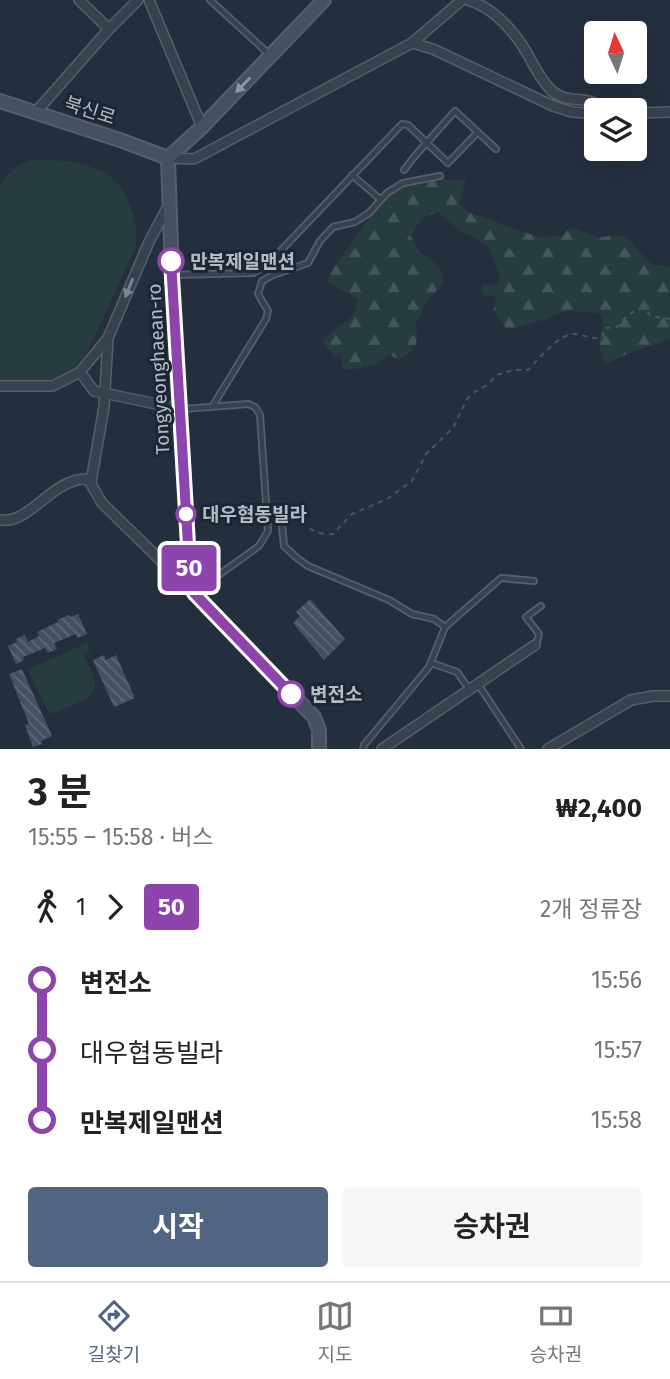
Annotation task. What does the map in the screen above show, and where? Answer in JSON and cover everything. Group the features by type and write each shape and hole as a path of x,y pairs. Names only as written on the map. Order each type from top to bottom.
{"street":[{"path":"79,0 109,29"},
{"path":"35,113 138,0"},
{"path":"149,0 202,127"},
{"path":"168,158 202,127 324,0"},
{"path":"168,158 194,159 412,43 462,0"},
{"path":"468,0 491,11 508,27 553,92 564,99 584,102"},
{"path":"412,43 433,49 552,106 584,113"},
{"name":"북신로","path":"0,101 168,158"},
{"path":"647,113 670,112"},
{"name":"Tongyeonghaean-ro","path":"168,158 172,275 190,578 194,593"},
{"path":"0,386 53,386 80,372 108,338 149,242 169,205"},
{"path":"108,338 105,393 91,482 102,503 314,717 319,730 319,749"},
{"path":"80,372 94,391 180,409"},
{"path":"0,520 15,520 63,485 78,479 91,482"},
{"path":"382,749 535,645"},
{"path":"548,749 632,700 670,696"}],"lane":[{"path":"210,0 271,55"},
{"path":"404,170 455,111 496,149"},
{"path":"172,275 253,273 266,266 402,124 408,125 448,163 478,132"},
{"path":"352,175 380,199"},
{"path":"212,407 266,318 268,312 258,294 262,281 309,263 320,241 333,227 355,222 369,213 387,192 403,183 440,176"},
{"path":"180,409 248,404 255,407 260,415 268,531 259,546 194,593"},
{"path":"281,514 284,545 308,566 389,600 412,614 434,619 445,627"},
{"path":"363,749 431,663 445,627 501,578 534,581"},
{"path":"535,645 539,634 526,617 541,607"},
{"path":"431,663 457,672 474,687 521,749"}],"path":[{"path":"282,524 301,509 305,523 311,529 323,534 333,534 352,514 387,499 412,481 426,454 453,428 467,399 473,393 489,384 496,375 514,370 528,370 557,340 572,334 596,339 602,337 605,328 617,327 633,310 644,309 651,316 670,319"}],"green space":[{"path":"31,160 82,164 105,173 123,190 136,227 135,249 87,353 69,371 49,381 38,383 0,380 0,185 13,170"},
{"path":"415,180 466,180 459,203 468,212 538,237 563,236 570,226 598,238 614,235 628,237 653,265 670,267 670,340 605,364 599,345 603,322 601,313 564,311 516,328 506,328 493,311 496,300 494,296 485,296 481,289 483,284 497,285 500,277 488,245 459,230 438,212 423,218 410,235 420,252 440,268 443,283 427,302 416,322 416,345 403,359 389,354 377,364 342,369 342,353 334,358 323,341 354,314 358,299 327,282 334,267 378,206 387,196"},
{"path":"87,643 90,650 83,654 94,678 93,691 76,704 49,714 28,669"}],"building":[{"path":"310,599 345,639 324,660 293,623 300,616 296,612"},
{"path":"78,614 87,634 77,638 76,634 54,643 57,649 48,653 45,648 23,657 24,660 16,664 8,646 17,642 16,639 25,635 28,642 39,636 37,632 58,622 57,620"},
{"path":"104,655 106,660 116,655 135,698 114,707 93,660"},
{"path":"22,669 52,736 33,747 25,725 29,724 9,674"}],"bus line":[{"name":"50","path":"171,261 190,578 194,593 291,694"}],"place":[{"name":"만복제일맨션","path":"171,261"},
{"name":"대우협동빌라","path":"186,514"},
{"name":"변전소","path":"291,694"}]}
